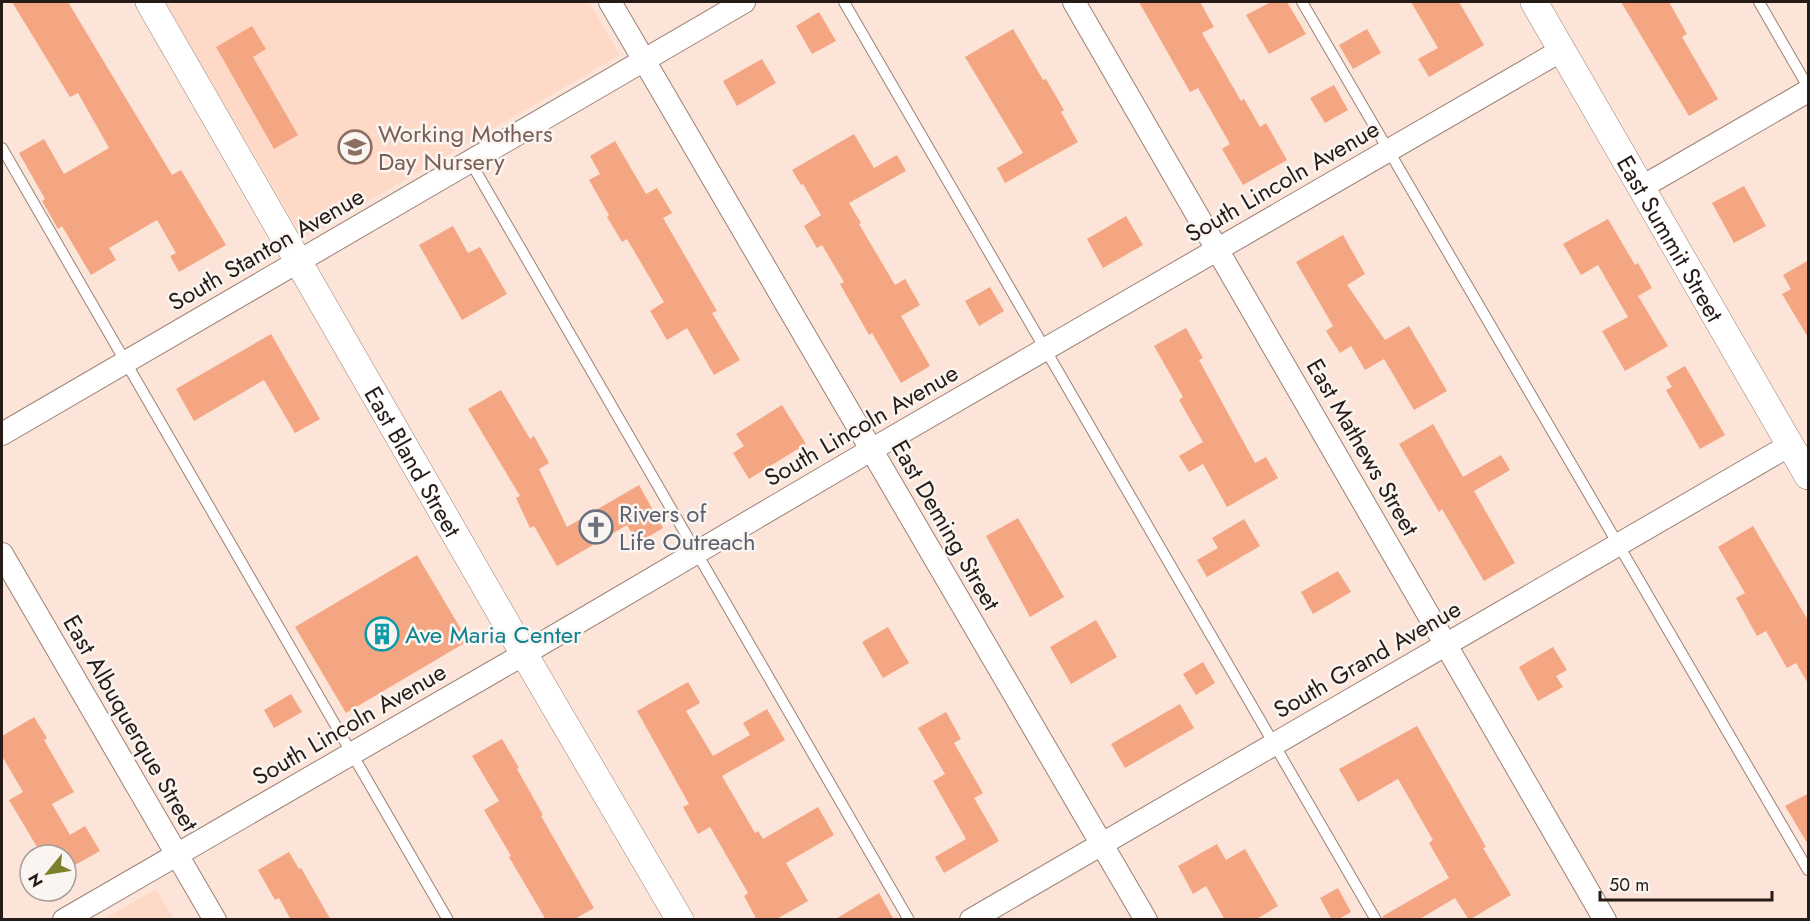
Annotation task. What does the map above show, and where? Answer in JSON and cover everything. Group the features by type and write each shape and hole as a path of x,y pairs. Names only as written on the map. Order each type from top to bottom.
{"street":[{"name":"East Bland Street","path":"149,2 524,654 680,920"},
{"name":"East Deming Street","path":"610,2 1146,920"},
{"name":"South Stanton Avenue","path":"2,434 744,2"},
{"name":"East Mathews Street","path":"1074,2 1219,249 1605,920"},
{"name":"East Summit Street","path":"1534,2 1809,476"},
{"name":"South Lincoln Avenue","path":"64,920 1562,50"},
{"path":"1642,188 1809,89"},
{"name":"South Grand Avenue","path":"971,920 1790,445"},
{"name":"East Albuquerque Street","path":"2,554 215,920"}],"lane":[{"path":"844,2 1376,920"},
{"path":"1302,2 1809,870"},
{"path":"1759,2 1809,89"},
{"path":"2,148 448,920"},
{"path":"470,161 909,920"}],"shaded area":[{"name":"Working Mothers Day Nursery","path":"165,2 589,2 620,55 303,239"},
{"path":"156,889 174,919 104,919"}],"building":[{"path":"12,2 68,2 172,175 181,170 226,245 179,272 170,256 176,253 157,220 109,248 116,260 91,275 62,226 58,229 42,201 45,199 19,153 44,139 64,174 109,148 78,93 70,97"},
{"path":"1139,2 1200,2 1214,27 1202,33 1241,101 1244,99 1260,127 1266,123 1287,160 1243,185 1222,149 1230,144 1198,88 1190,92"},
{"path":"1271,2 1287,2 1306,34 1269,54 1246,15"},
{"path":"1411,2 1459,2 1484,45 1429,77 1418,59 1438,48"},
{"path":"1621,2 1669,2 1687,34 1682,37 1718,99 1689,116"},
{"path":"819,12 836,41 812,54 796,26"},
{"path":"252,26 266,49 253,57 298,135 274,149 216,47"},
{"path":"1013,29 1064,110 1061,112 1078,142 1005,183 997,168 1023,153 965,57"},
{"path":"1367,29 1381,53 1353,69 1339,45"},
{"path":"762,59 776,83 737,106 723,81"},
{"path":"1334,85 1348,110 1325,123 1310,98"},
{"path":"854,134 874,168 897,155 906,171 849,203 895,285 905,279 920,305 901,316 930,366 901,383 872,333 869,335 840,284 844,282 822,245 817,248 804,226 821,215 792,170"},
{"path":"615,141 646,194 657,188 672,213 663,218 717,311 712,313 740,360 714,375 687,328 667,340 650,311 664,302 627,239 622,242 589,180 600,174 590,156"},
{"path":"1744,186 1766,226 1734,243 1712,203"},
{"path":"1126,216 1143,245 1103,268 1087,239"},
{"path":"1608,219 1635,265 1638,263 1652,288 1638,296 1668,346 1625,371 1602,331 1628,317 1598,265 1581,275 1563,244"},
{"path":"453,226 468,253 480,247 507,294 462,320 419,245"},
{"path":"1343,235 1365,274 1347,285 1385,340 1409,326 1447,391 1414,410 1384,359 1365,370 1351,346 1340,353 1326,331 1333,326 1296,262"},
{"path":"1809,260 1809,339 1782,294 1791,289 1783,275"},
{"path":"990,287 1004,311 979,326 965,301"},
{"path":"1186,328 1203,358 1199,360 1255,463 1266,457 1278,478 1227,507 1203,464 1189,472 1179,456 1203,442 1179,400 1183,397 1154,346"},
{"path":"271,334 320,419 295,433 264,380 194,421 176,389"},
{"path":"1685,366 1725,435 1700,449 1666,390 1672,387 1666,377"},
{"path":"501,390 530,439 534,436 549,463 539,469 567,527 639,485 663,528 638,543 627,525 557,566 534,526 530,528 516,498 520,496 468,409"},
{"path":"782,405 806,444 749,479 733,453 744,446 736,434"},
{"path":"1433,424 1463,477 1501,455 1510,470 1474,491 1515,563 1484,581 1442,509 1439,512 1399,444"},
{"path":"1018,518 1064,597 1030,617 986,536"},
{"path":"1244,519 1260,546 1207,577 1197,560 1218,548 1212,538"},
{"path":"1753,526 1809,622 1809,685 1796,663 1787,668 1766,631 1757,636 1736,598 1745,593 1718,547"},
{"name":"Ave Maria Center","path":"417,555 468,641 346,713 295,627"},
{"path":"1338,571 1351,592 1313,614 1301,592"},
{"path":"1096,620 1117,657 1071,684 1050,647"},
{"path":"888,627 909,663 883,678 862,642"},
{"path":"1553,647 1567,670 1556,676 1563,687 1538,701 1519,667"},
{"path":"1203,662 1215,683 1196,695 1183,674"},
{"path":"688,682 700,703 686,711 713,756 750,735 743,723 767,709 785,740 722,776 755,833 758,831 763,839 818,807 834,835 786,863 808,901 775,920 757,920 744,896 748,893 710,827 698,834 683,807 689,804 637,711"},
{"path":"291,694 302,712 274,728 264,710"},
{"path":"1180,704 1194,728 1125,768 1111,744"},
{"path":"946,712 961,739 954,743 983,793 974,798 999,841 944,873 935,857 966,839 933,781 945,774 918,728"},
{"path":"34,717 47,738 44,740 74,792 52,804 70,835 85,826 100,851 78,863 78,843 35,843 9,800 23,792 2,756 2,736"},
{"path":"1417,726 1511,895 1469,920 1455,898 1418,920 1383,920 1383,916 1449,878 1429,843 1433,840 1398,779 1358,802 1339,769"},
{"path":"502,739 543,815 541,816 594,908 573,920 546,920 484,810 499,801 472,756"},
{"path":"1809,793 1809,846 1785,806"},
{"path":"1217,844 1226,860 1245,849 1278,906 1255,920 1225,920 1206,886 1193,894 1178,866"},
{"path":"289,852 299,869 301,868 331,920 291,920 279,898 275,900 258,870"},
{"path":"1338,888 1351,912 1337,920 1332,920 1320,898"},
{"path":"879,893 894,920 834,920"}],"place":[{"name":"Working Mothers Day Nursery","path":"355,147"},
{"name":"Rivers of Life Outreach","path":"596,527"},
{"name":"Ave Maria Center","path":"382,634"}]}
